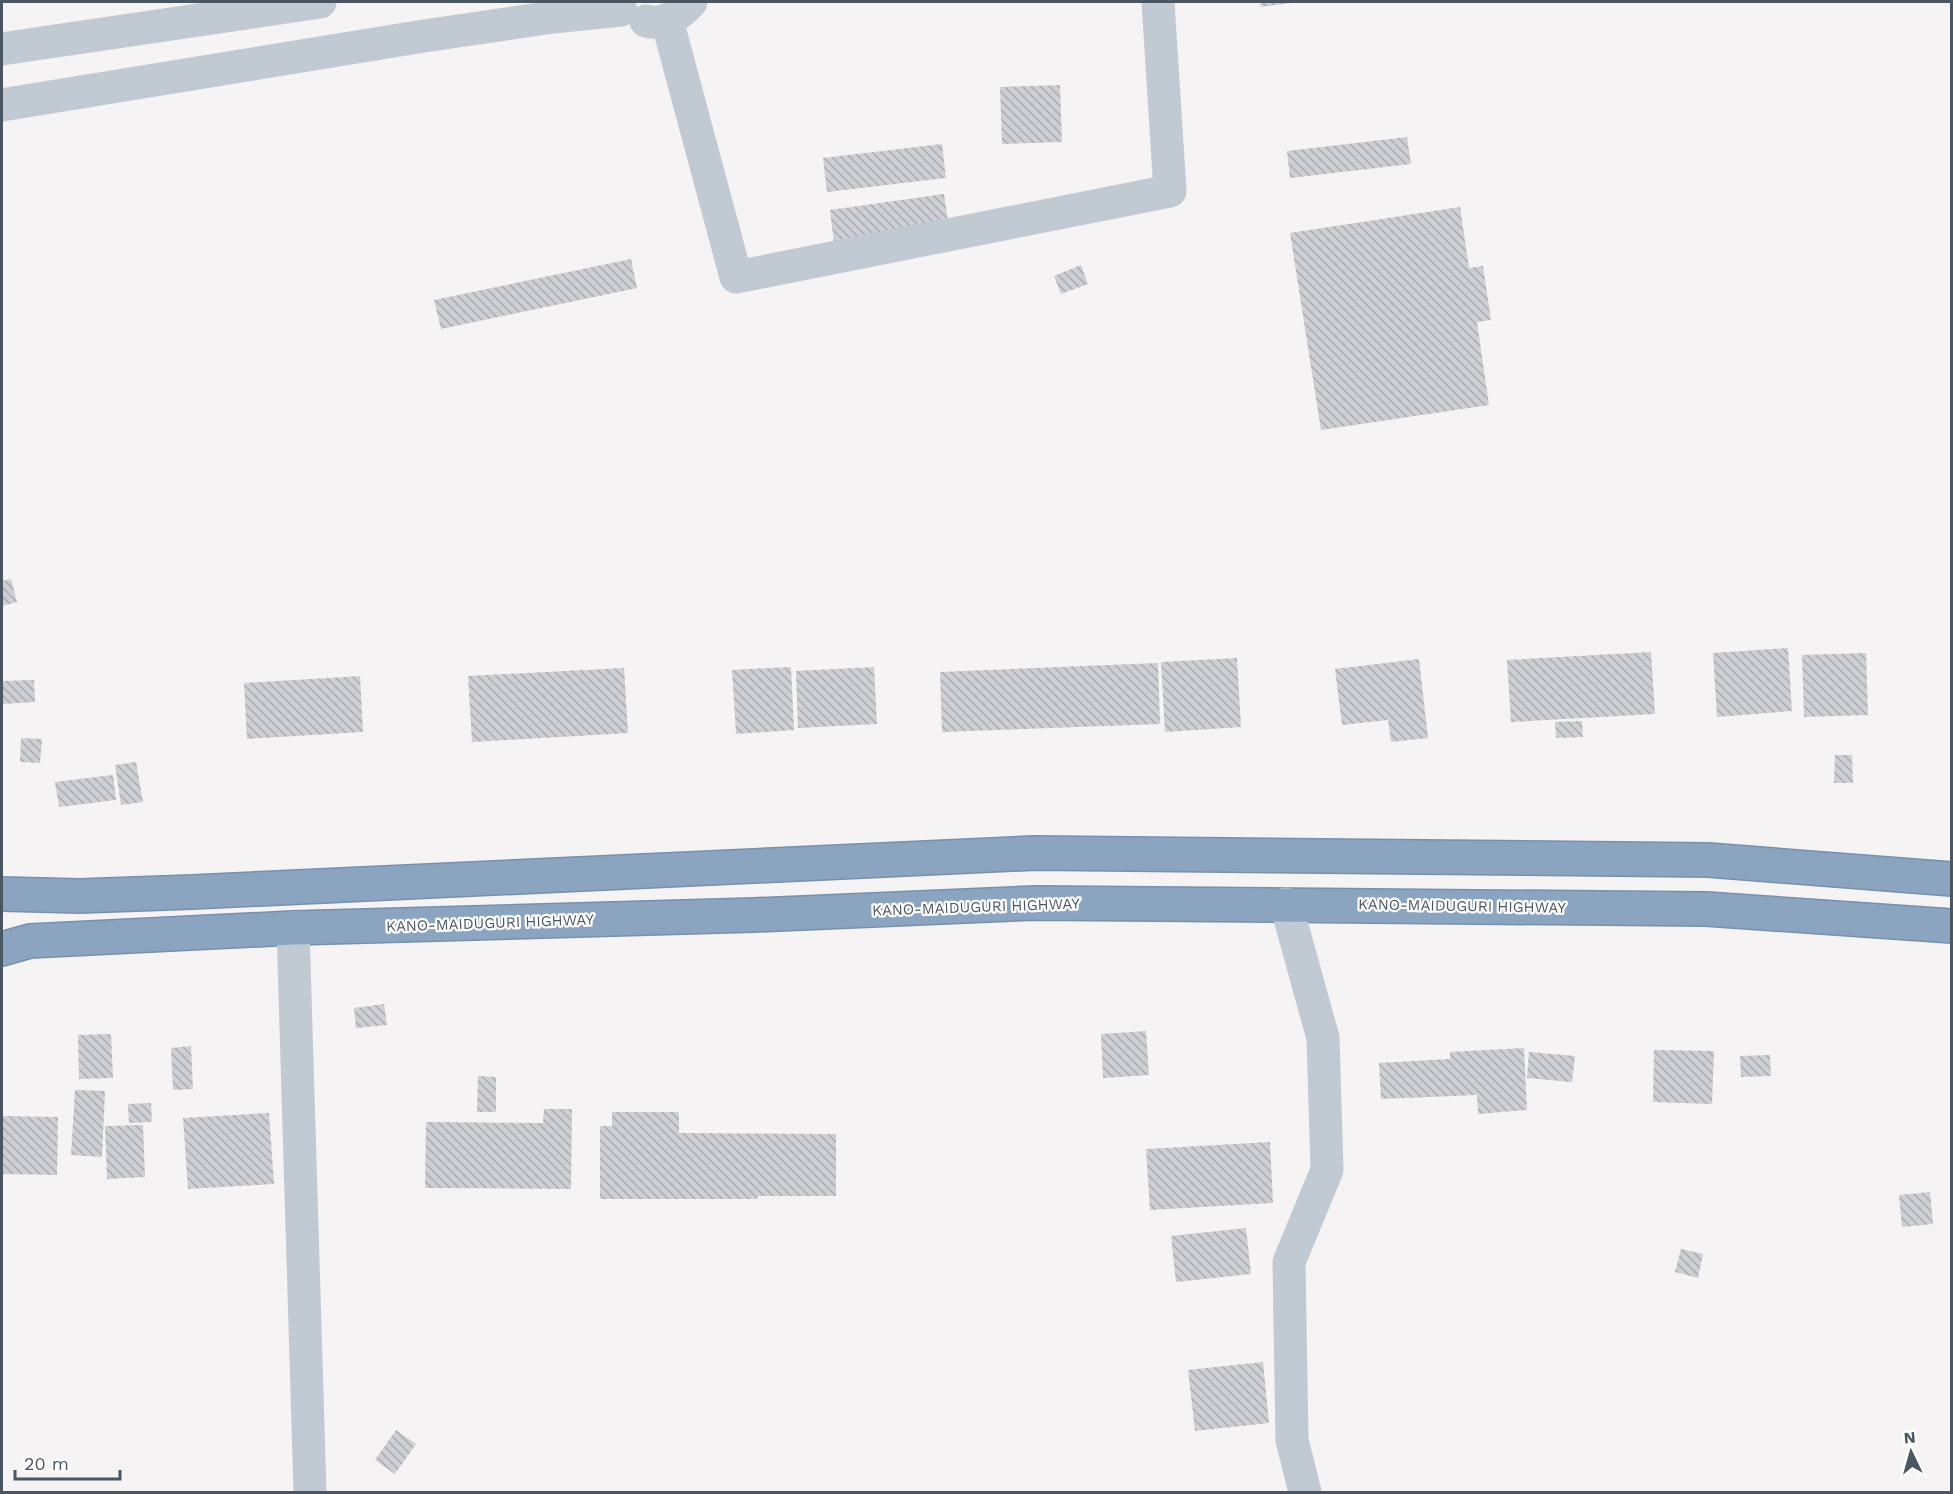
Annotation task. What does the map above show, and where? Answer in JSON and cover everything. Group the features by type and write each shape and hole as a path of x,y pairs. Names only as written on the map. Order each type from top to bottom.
{"highway":[{"path":"2,894 80,896 192,892 1035,853 1708,860 1952,879"},
{"name":"KANO-MAIDUGURI HIGHWAY","path":"2,949 30,941 293,928 754,915 1036,903 1706,909 1952,926"}],"street":[{"path":"2,49 320,2"},
{"path":"2,105 618,6 635,19 651,22 679,11 736,277 1170,191 1158,2"},
{"path":"1286,904 1323,1038 1327,1170 1289,1262 1292,1440 1305,1492"},
{"path":"293,928 310,1492"}],"building":[{"path":"1260,2 1291,2 1291,3 1261,7"},
{"path":"1060,85 1062,142 1002,144 1000,87"},
{"path":"1407,137 1411,164 1290,178 1287,151"},
{"path":"942,144 946,178 827,192 823,158"},
{"path":"944,194 949,227 834,243 830,210"},
{"path":"1460,207 1469,268 1483,266 1491,320 1477,322 1489,405 1321,430 1290,233"},
{"path":"631,259 637,288 441,329 434,300"},
{"path":"1081,265 1088,284 1061,294 1054,276"},
{"path":"11,579 17,602 2,606 2,581"},
{"path":"1788,648 1792,711 1717,717 1713,653"},
{"path":"1651,652 1655,714 1511,722 1507,660"},
{"path":"1866,653 1868,715 1804,717 1802,655"},
{"path":"1237,658 1241,727 1165,732 1161,662"},
{"path":"1419,659 1428,738 1391,742 1388,720 1342,725 1335,669"},
{"path":"1158,663 1160,724 942,732 940,672"},
{"path":"791,667 794,730 736,734 732,670"},
{"path":"874,667 877,724 798,728 796,671"},
{"path":"624,668 628,733 472,742 468,676"},
{"path":"360,676 363,732 247,739 244,683"},
{"path":"34,680 35,702 2,704 2,681"},
{"path":"1582,721 1583,737 1556,738 1555,722"},
{"path":"21,738 42,739 40,763 20,762"},
{"path":"1835,755 1852,755 1853,783 1834,783"},
{"path":"136,762 143,802 121,805 115,765"},
{"path":"113,775 116,800 59,807 55,782"},
{"path":"384,1004 387,1025 356,1028 354,1008"},
{"path":"1146,1031 1149,1075 1103,1078 1101,1034"},
{"path":"111,1034 113,1078 79,1079 78,1035"},
{"path":"191,1046 193,1089 173,1090 171,1048"},
{"path":"1524,1048 1527,1110 1478,1114 1477,1095 1381,1099 1379,1063 1450,1059 1450,1052"},
{"path":"1654,1050 1714,1051 1712,1104 1653,1102"},
{"path":"1529,1052 1575,1056 1572,1082 1527,1078"},
{"path":"1770,1055 1771,1076 1741,1077 1740,1056"},
{"path":"478,1076 496,1077 496,1112 477,1112"},
{"path":"75,1090 105,1091 102,1157 71,1155"},
{"path":"151,1103 152,1122 129,1123 128,1104"},
{"path":"544,1109 572,1109 571,1189 425,1188 426,1122 543,1123"},
{"path":"612,1112 679,1112 679,1133 836,1134 836,1196 758,1196 757,1199 600,1199 600,1126 612,1126"},
{"path":"269,1113 274,1184 188,1189 183,1118"},
{"path":"2,1116 58,1117 57,1175 2,1174"},
{"path":"143,1125 145,1177 107,1179 105,1126"},
{"path":"1270,1142 1273,1203 1150,1210 1146,1149"},
{"path":"1930,1192 1933,1224 1902,1227 1899,1195"},
{"path":"1246,1228 1251,1274 1176,1282 1171,1236"},
{"path":"1681,1249 1703,1254 1698,1278 1675,1272"},
{"path":"1263,1362 1269,1423 1195,1431 1188,1370"},
{"path":"396,1430 416,1444 395,1474 375,1460"}]}
